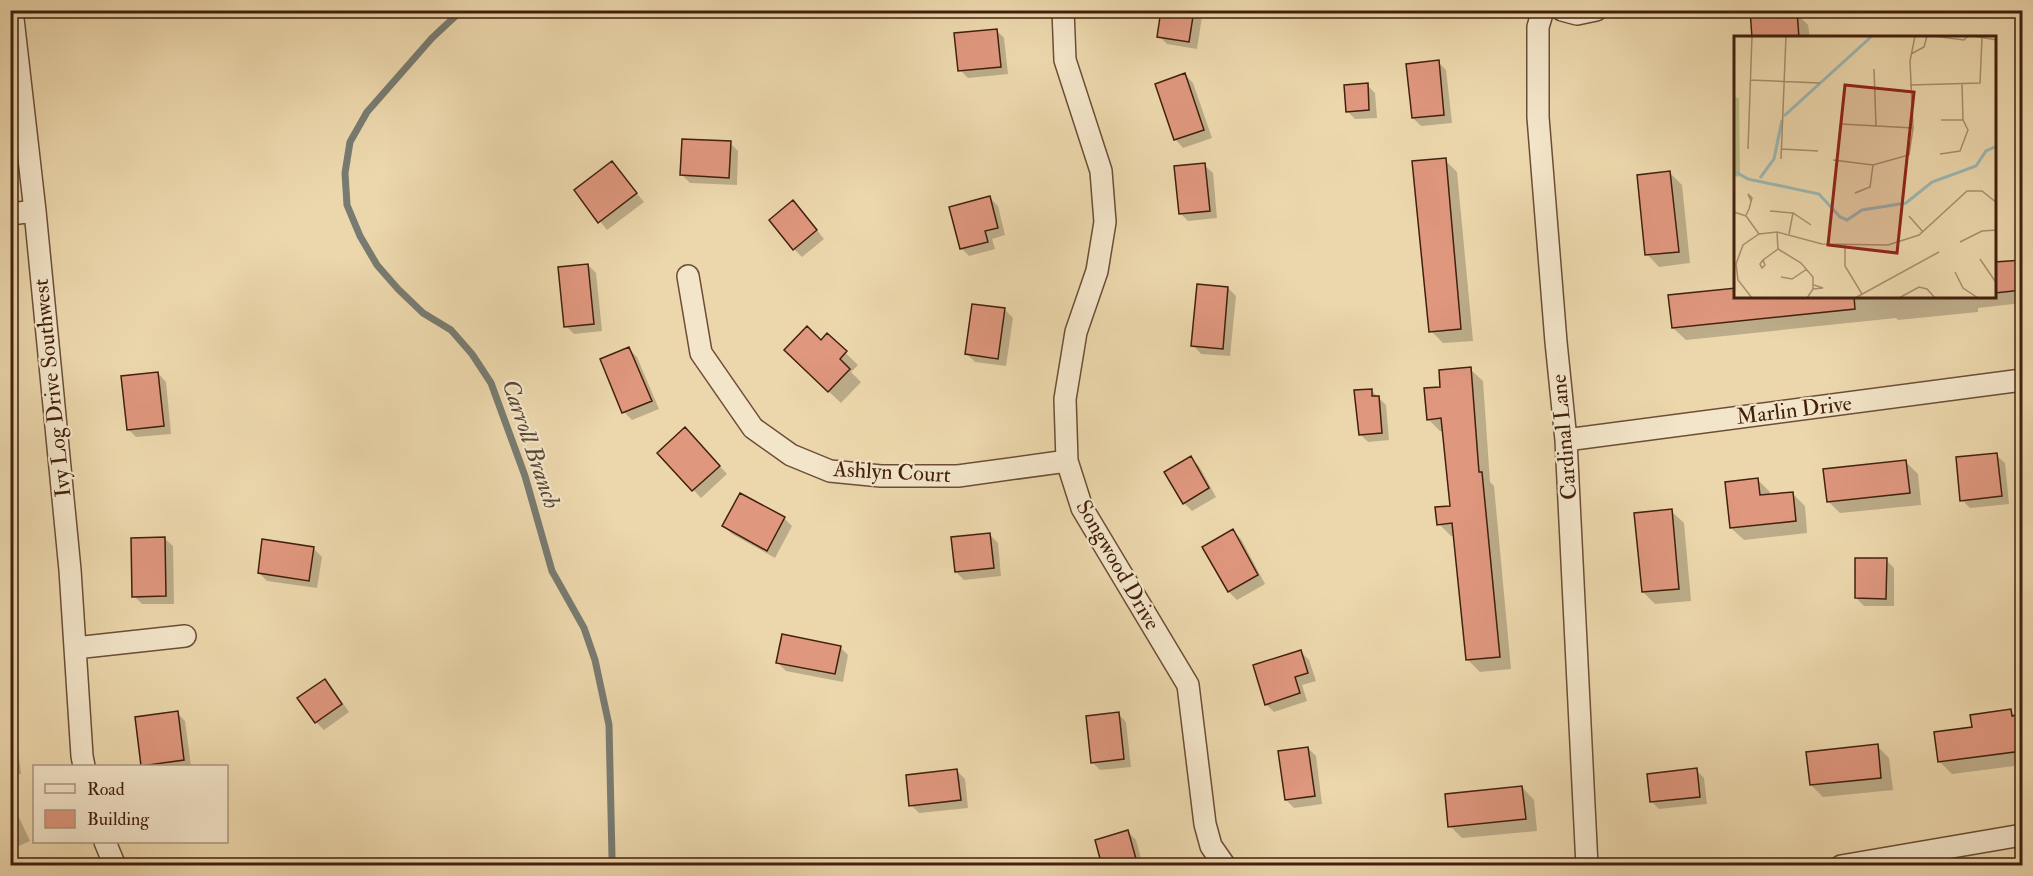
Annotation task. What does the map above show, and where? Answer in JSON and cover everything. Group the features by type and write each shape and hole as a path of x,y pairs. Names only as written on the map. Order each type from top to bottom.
{"street":[{"name":"Ivy Log Drive Southwest","path":"12,10 35,211 69,558 84,765"},
{"name":"Songwood Drive","path":"1063,10 1065,60 1101,171 1105,222 1097,271 1077,332 1065,399 1067,461 1082,508 1188,685 1205,824 1211,846 1225,866"},
{"name":"Cardinal Lane","path":"1543,10 1538,27 1538,117 1566,440 1587,866"},
{"path":"1562,10 1577,14 1596,10"},
{"path":"10,214 35,211"},
{"name":"Ashlyn Court","path":"688,276 700,353 753,428 791,455 830,471 881,476 958,476 1067,461"},
{"name":"Marlin Drive","path":"1566,440 2022,380"},
{"path":"75,648 185,636"},
{"path":"1841,866 2022,835"},
{"path":"105,843 115,866"}],"building":[{"path":"1161,10 1194,10 1189,42 1157,37"},
{"path":"1750,10 1782,10 1782,13 1797,11 1799,36 1752,36"},
{"path":"997,29 1001,67 958,71 954,33"},
{"path":"1439,60 1444,115 1412,118 1406,64"},
{"path":"1185,73 1204,130 1174,140 1155,84"},
{"path":"1368,83 1369,110 1346,112 1344,85"},
{"path":"682,139 731,141 729,178 680,175"},
{"path":"1446,158 1461,329 1429,332 1412,161"},
{"path":"612,161 637,193 598,223 574,190"},
{"path":"1205,163 1210,211 1179,214 1174,166"},
{"path":"1670,171 1679,252 1645,255 1637,175"},
{"path":"990,196 998,228 985,231 988,242 960,249 949,207"},
{"path":"793,200 817,230 793,250 769,220"},
{"path":"2022,260 2022,290 1997,293 1997,262"},
{"path":"588,264 594,324 564,327 558,267"},
{"path":"1197,284 1228,287 1223,349 1191,346"},
{"path":"1734,288 1734,298 1854,298 1855,309 1672,328 1668,295"},
{"path":"972,304 1005,308 998,359 965,354"},
{"path":"807,326 821,340 827,333 847,351 840,359 850,369 828,392 784,350"},
{"path":"629,347 652,401 622,413 600,359"},
{"path":"1471,367 1479,472 1482,472 1500,657 1466,660 1452,523 1437,525 1435,507 1450,506 1441,418 1427,420 1424,388 1440,387 1439,370"},
{"path":"158,372 164,426 127,430 121,376"},
{"path":"1372,389 1372,396 1379,396 1382,433 1359,435 1354,390"},
{"path":"685,427 720,466 692,491 657,453"},
{"path":"1997,453 2002,496 1960,501 1956,457"},
{"path":"1191,456 1209,488 1183,504 1164,472"},
{"path":"1906,460 1910,493 1827,502 1823,469"},
{"path":"1758,478 1760,495 1793,492 1796,521 1730,528 1725,482"},
{"path":"740,493 785,517 767,551 722,526"},
{"path":"1672,509 1679,589 1642,592 1634,513"},
{"path":"1233,529 1258,575 1228,592 1202,547"},
{"path":"990,533 994,568 955,572 951,537"},
{"path":"165,537 166,596 132,597 131,538"},
{"path":"262,539 314,547 309,581 258,573"},
{"path":"1855,558 1887,558 1886,599 1855,598"},
{"path":"782,634 841,646 835,674 776,663"},
{"path":"1301,650 1308,673 1295,677 1300,693 1265,705 1253,665"},
{"path":"325,679 342,704 315,723 297,698"},
{"path":"2011,709 2012,716 2022,714 2022,751 1938,762 1934,732 1972,727 1970,715"},
{"path":"178,711 184,760 141,765 135,717"},
{"path":"1119,712 1124,759 1091,763 1086,716"},
{"path":"1878,744 1881,778 1810,785 1806,752"},
{"path":"1308,747 1315,796 1285,800 1278,751"},
{"path":"1697,768 1700,797 1650,802 1647,774"},
{"path":"957,769 961,800 909,806 906,775"},
{"path":"1522,786 1526,819 1448,827 1445,794"},
{"path":"1128,830 1138,866 1102,866 1095,840"}],"waterway":[{"name":"Carroll Branch","path":"462,10 432,38 367,112 350,142 345,173 347,205 360,236 377,265 423,313 451,330 472,354 491,383 525,476 552,571 584,628 595,660 609,725 614,866"}]}
